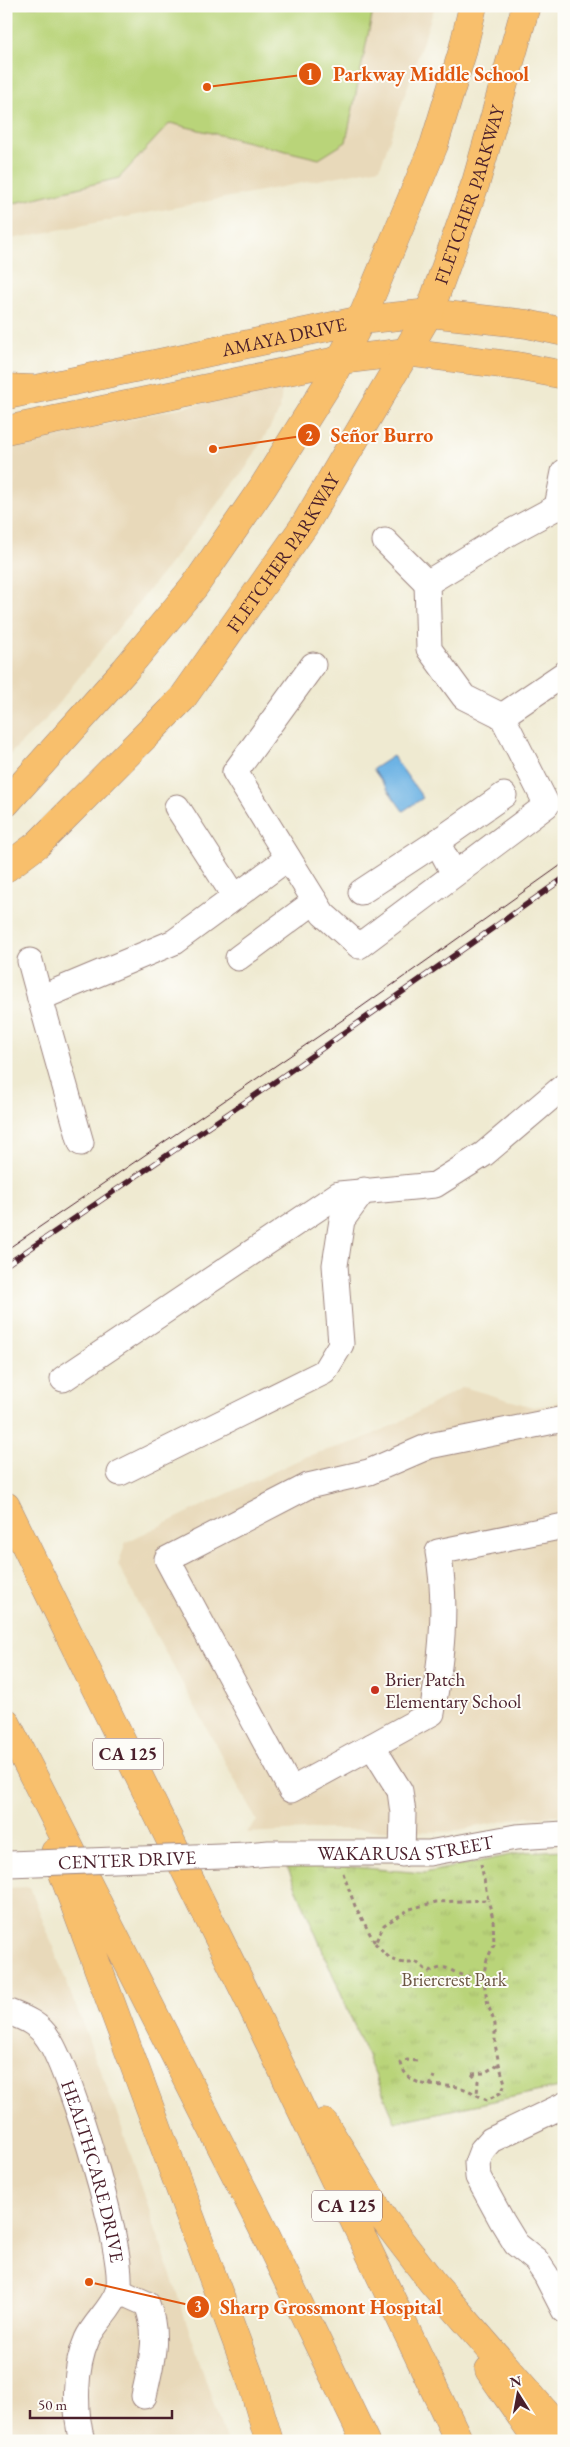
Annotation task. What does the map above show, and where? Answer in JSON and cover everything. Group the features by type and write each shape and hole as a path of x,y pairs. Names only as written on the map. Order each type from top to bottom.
{"main road":[{"path":"6,803 125,670 194,587 263,487 341,360 361,320 434,145 462,53 473,6"},
{"name":"FLETCHER PARKWAY","path":"6,868 38,844 182,699 304,526 386,383 429,313 476,182 526,6"},
{"name":"AMAYA DRIVE","path":"15,391 361,320 429,313 527,324 564,332"},
{"name":"AMAYA DRIVE","path":"6,430 341,360 406,352 517,366 564,375"},
{"name":"CA 125","path":"6,1506 250,2002 459,2441"},
{"path":"11,1731 106,1993 252,2383 278,2441"},
{"path":"11,1731 260,2223 365,2441"},
{"path":"250,2002 383,2218 532,2414 564,2434"},
{"path":"252,2383 269,2441"},
{"path":"532,2414 538,2441"}],"street":[{"path":"427,583 509,533 560,508 564,472"},
{"path":"313,665 235,772 323,914 359,946 547,805 502,716 464,697 429,649 427,583 385,541"},
{"path":"502,716 564,674"},
{"path":"361,892 504,795"},
{"path":"177,807 235,897"},
{"path":"437,842 454,874"},
{"path":"40,998 174,942 288,858"},
{"path":"238,958 315,901"},
{"path":"30,961 81,1143"},
{"path":"63,1379 339,1194 364,1190 435,1185 484,1154 564,1086"},
{"path":"120,1473 324,1372 341,1344 335,1265 342,1220 364,1190"},
{"path":"564,1419 428,1446 369,1472 308,1486 167,1559 291,1790 432,1713 442,1652 441,1572 438,1552 564,1526"},
{"path":"372,1746 400,1792 403,1813 402,1854"},
{"name":"WAKARUSA STREET","path":"247,1855 429,1853 516,1837 564,1834"},
{"name":"CENTER DRIVE","path":"7,1864 247,1855"},
{"name":"HEALTHCARE DRIVE","path":"6,2012 32,2020 49,2039 70,2085 110,2222 118,2291 87,2340 78,2373 77,2394 82,2441"},
{"path":"564,2105 491,2140 482,2150 477,2163 478,2177 502,2221 516,2244 536,2260 564,2310"},
{"path":"118,2291 147,2304 150,2313 155,2340 144,2396"}],"path":[{"path":"417,2061 407,2060 401,2063 407,2077 430,2086 460,2087 487,2100 502,2092 506,2083 498,2064 495,2024 488,2005 483,1977 487,1959 494,1945 493,1918 476,1845"},
{"path":"338,1853 355,1906 375,1943 390,1959 404,1964 416,1962 429,1972 442,1967 451,1969 459,1974 483,1977"},
{"path":"375,1943 384,1926 394,1917 410,1908 436,1902 480,1902 488,1900"},
{"path":"477,2095 478,2081 472,2074 484,2073 498,2064"},
{"path":"430,2086 434,2076"}],"shaded area":[{"path":"6,6 435,6 380,168 6,240"},
{"path":"282,385 280,410 246,468 45,720 6,758 6,447"},
{"name":"Brier Patch Elementary School","path":"463,1387 533,1407 550,1405 564,1399 564,1816 525,1817 449,1832 328,1829 246,1833 257,1821 118,1565 126,1542 307,1456 358,1441 400,1422"},
{"path":"30,1887 120,2122 226,2441 6,2441 6,1888"}],"green space":[{"path":"6,6 374,6 346,142 319,159 170,123 119,178 6,205"},
{"name":"Briercrest Park","path":"564,1850 564,2086 395,2122 287,1866 318,1864 424,1873 525,1852"}],"water":[{"path":"393,756 423,798 403,811 373,769"}],"tram line":[{"path":"6,1250 357,1010 564,863"}],"railway":[{"path":"6,1265 273,1083 564,878"}],"place":[{"name":"Parkway Middle School","path":"207,87"},
{"name":"Señor Burro","path":"213,449"},
{"name":"Brier Patch Elementary School","path":"375,1690"},
{"name":"Sharp Grossmont Hospital","path":"89,2282"}]}
